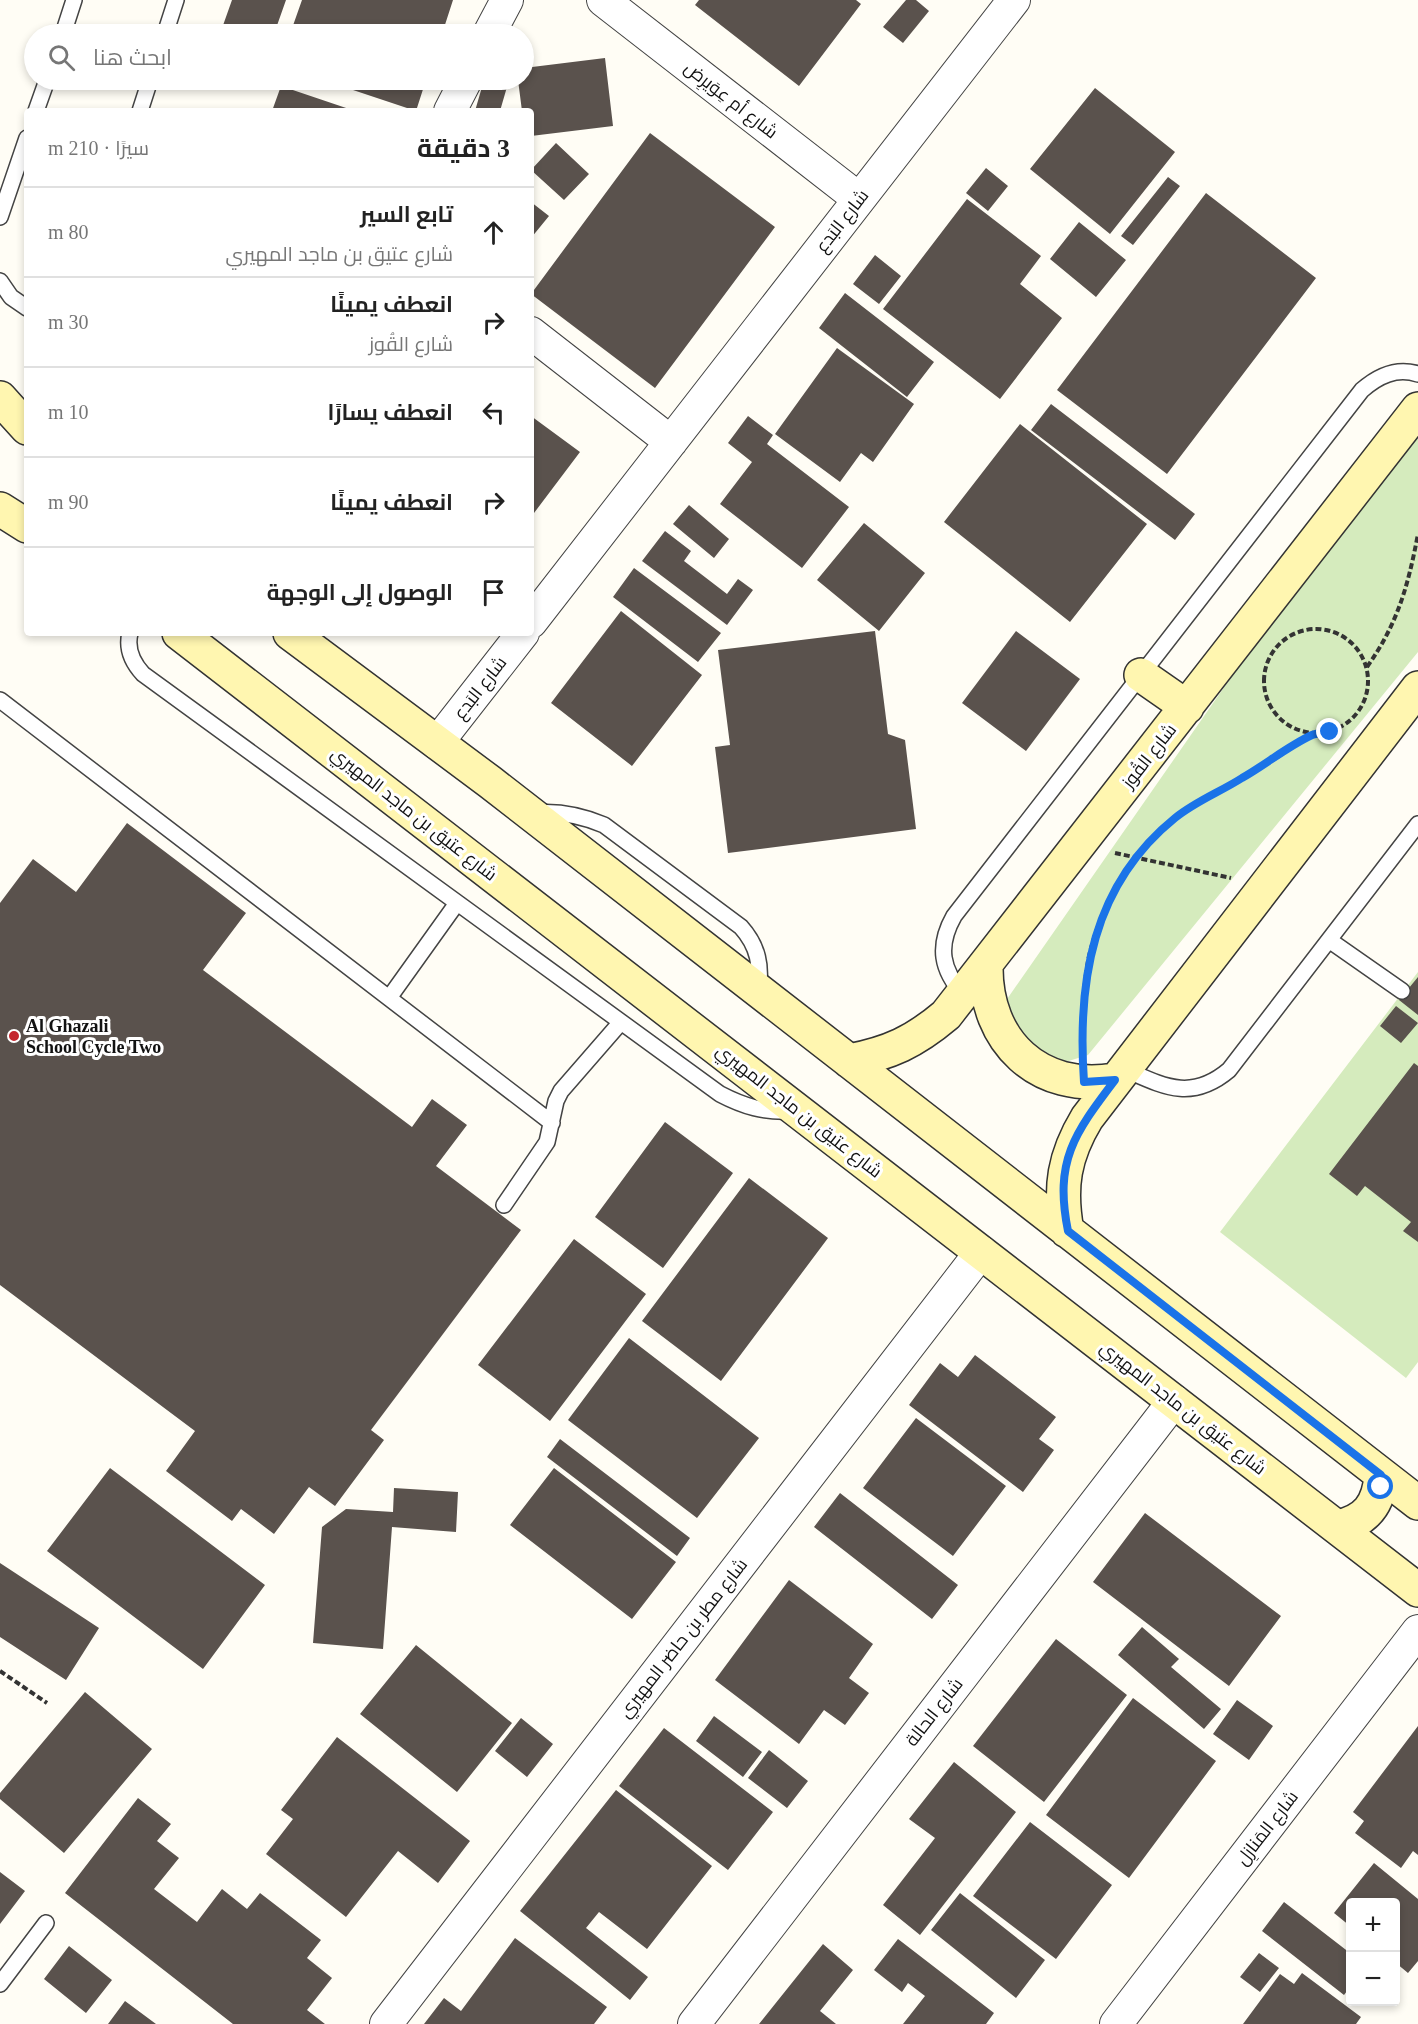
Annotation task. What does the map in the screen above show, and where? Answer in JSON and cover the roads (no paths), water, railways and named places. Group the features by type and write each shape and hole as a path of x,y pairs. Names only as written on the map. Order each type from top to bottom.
{"street":[{"path":"494,24 507,0"},
{"name":"شارع أم عِوَيرِض","path":"603,0 859,200"},
{"name":"شارع البَدع","path":"534,618 1014,0"},
{"path":"452,108 461,90"},
{"path":"534,335 671,442"},
{"path":"0,398 24,425"},
{"name":"شارع القُوز","path":"849,1061 876,1056 902,1047 925,1033 946,1016 1418,409"},
{"path":"0,426 24,441"},
{"name":"شارع عتيق بن ماجد المهيري","path":"183,636 1418,1590"},
{"path":"294,636 530,814 1418,1503"},
{"name":"شارع البَدع","path":"437,743 521,636"},
{"path":"1141,675 1187,707"},
{"path":"1068,1231 1063,1208 1063,1186 1067,1160 1075,1138 1108,1077 1266,885 1418,688"},
{"path":"986,966 989,1004 995,1021 1011,1045 1032,1064 1065,1080 1108,1077"},
{"name":"شارع مطر بن حاضر المهيري","path":"386,2024 981,1252"},
{"name":"شارع الحالة","path":"694,2024 1174,1401"},
{"path":"1337,1527 1360,1519 1370,1510 1381,1487 1381,1475"},
{"name":"شارع المَنازِل","path":"1116,2024 1418,1631"}],"lane":[{"path":"66,24 74,0"},
{"path":"168,24 176,0"},
{"path":"37,108 43,90"},
{"path":"141,108 147,90"},
{"path":"0,217 24,147"},
{"path":"0,281 11,297 24,306"},
{"path":"964,995 954,984 943,957 943,942 954,916 1362,390 1372,381 1398,371 1418,374"},
{"path":"130,636 130,652 134,664 143,674 720,1094 757,1109 777,1112 798,1110"},
{"path":"0,700 552,1123"},
{"path":"1108,1077 1174,1089 1196,1088 1218,1080 1229,1070 1418,824"},
{"path":"389,998 457,903"},
{"path":"1329,940 1402,992"},
{"path":"504,1205 547,1142 556,1101 561,1091 621,1022"},
{"path":"0,1984 46,1923"}],"place":[{"name":"Al Ghazali School Cycle Two","path":"14,1036"}]}
